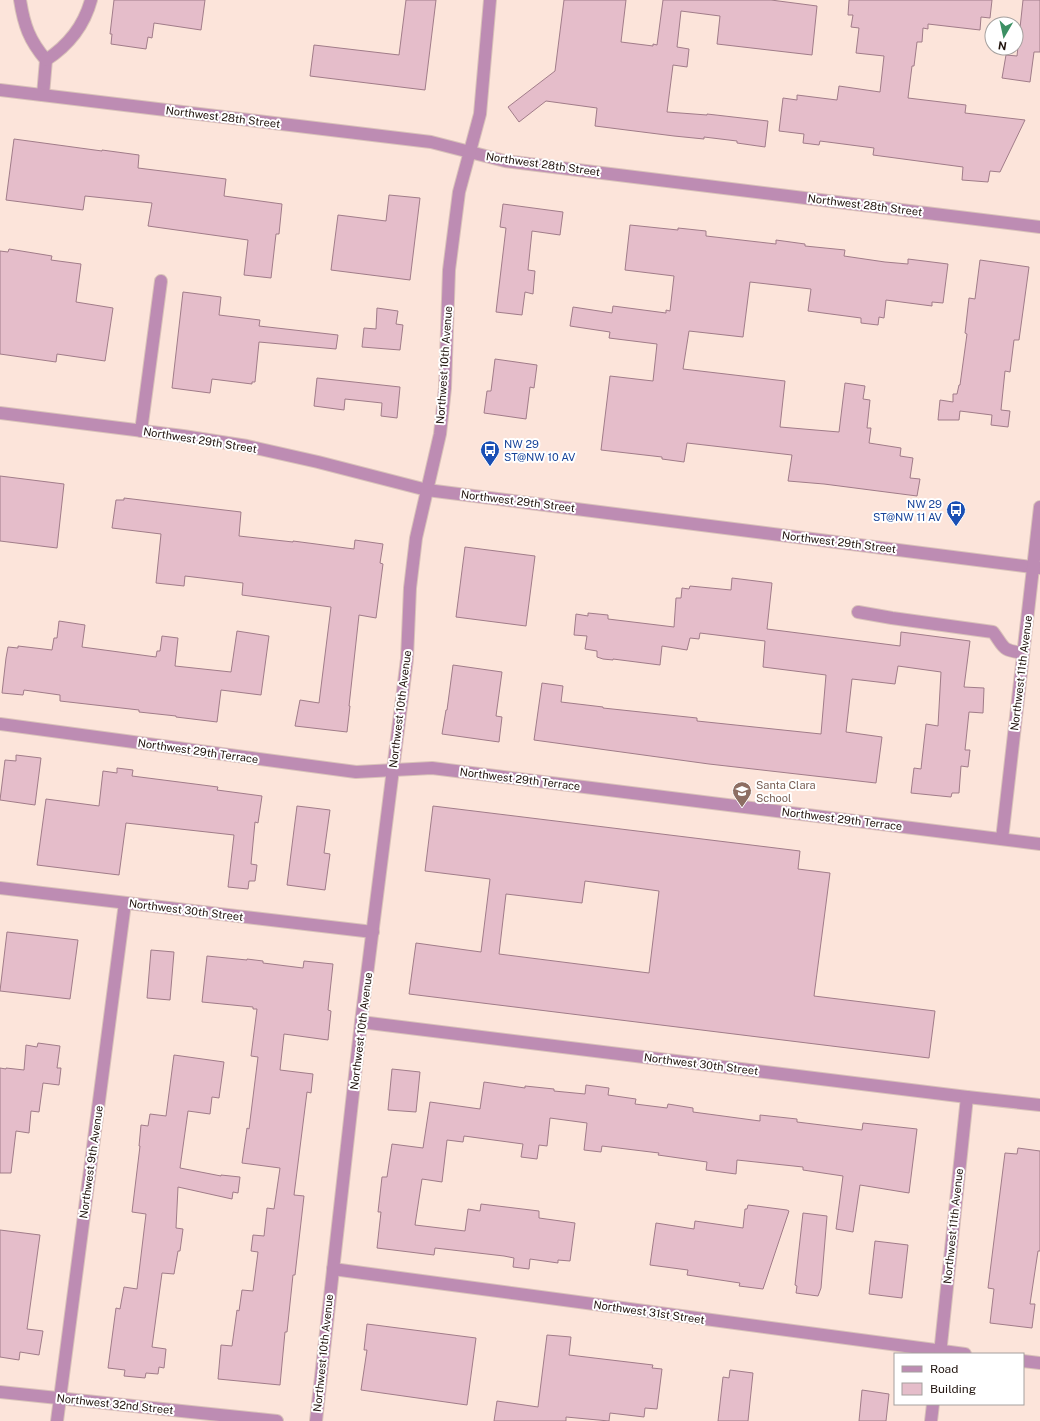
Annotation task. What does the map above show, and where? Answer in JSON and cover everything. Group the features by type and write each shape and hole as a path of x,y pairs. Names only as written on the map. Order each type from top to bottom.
{"street":[{"path":"20,0 23,19 35,47 46,60 43,95"},
{"path":"46,60 60,50 80,27 91,0"},
{"name":"Northwest 10th Avenue","path":"316,1421 361,1022 406,659 410,588 416,538 440,434 445,388 449,270 459,192 480,114 490,0"},
{"name":"Northwest 28th Street","path":"0,90 431,142 505,160 1040,226"},
{"path":"141,431 161,281"},
{"name":"Northwest 29th Street","path":"0,413 247,446 318,462 427,490 1036,567"},
{"name":"Northwest 11th Avenue","path":"1002,839 1023,653 1036,567 1040,507"},
{"path":"858,612 993,632 1002,647 1008,651 1023,653"},
{"name":"Northwest 29th Terrace","path":"0,724 356,772 432,768 1040,844"},
{"name":"Northwest 30th Street","path":"0,888 373,932"},
{"name":"Northwest 9th Avenue","path":"57,1421 125,903"},
{"name":"Northwest 30th Street","path":"361,1022 1040,1105"},
{"name":"Northwest 11th Avenue","path":"940,1352 967,1097"},
{"name":"Northwest 31st Street","path":"333,1269 952,1353"},
{"path":"1024,1361 1040,1364"},
{"name":"Northwest 32nd Street","path":"0,1392 277,1421"},
{"path":"931,1421 933,1405"}],"building":[{"path":"114,0 205,0 201,30 154,23 152,38 148,37 146,49 111,44 112,34 110,34"},
{"path":"406,0 436,0 425,90 310,76 314,45 399,55"},
{"path":"564,0 626,0 621,42 653,46 653,44 657,45 663,0 771,0 817,6 812,55 717,44 720,16 681,11 677,47 689,49 687,67 673,65 667,112 707,114 768,121 765,147 737,143 737,141 704,137 704,139 674,136 595,126 597,108 546,101 519,122 508,107 555,71"},
{"path":"849,0 992,0 990,16 981,17 980,30 928,24 928,29 923,28 922,42 917,42 908,98 966,105 965,113 1025,120 1000,172 990,171 988,182 962,180 963,167 873,155 874,148 820,141 819,145 803,143 804,134 779,131 783,98 797,100 797,95 837,100 839,86 880,92 884,56 856,53 859,28 851,27 853,15 848,15"},
{"path":"1023,0 1040,0 1040,52 1034,52 1030,82 1002,78 1006,56 1024,56 1024,16 1021,16"},
{"path":"14,139 139,155 138,168 226,179 224,196 282,204 279,234 276,234 271,278 244,275 248,240 148,226 152,203 85,196 83,210 6,200"},
{"path":"389,195 420,198 410,280 331,270 338,215 386,221"},
{"path":"503,204 563,212 560,235 532,231 528,270 535,271 533,294 525,292 522,315 496,312 506,228 500,227"},
{"path":"630,225 678,230 678,228 706,231 706,236 776,244 776,240 805,244 805,246 845,250 844,256 885,262 908,264 908,259 948,264 943,303 932,302 932,306 886,300 884,318 879,317 878,325 861,323 861,318 808,311 811,289 750,282 743,337 689,331 683,369 785,381 780,427 839,432 845,383 865,386 863,399 870,400 867,428 871,428 869,443 901,448 900,456 913,458 910,478 920,479 917,496 788,481 792,455 687,443 684,462 662,459 662,457 601,450 610,376 653,381 657,344 609,338 610,332 570,326 573,307 612,313 613,306 666,313 666,310 670,311 674,276 625,270"},
{"path":"9,249 52,256 51,260 81,264 76,302 113,308 105,361 57,354 56,362 0,354 0,251 8,252"},
{"path":"980,260 1029,267 1019,340 1014,340 1010,372 1005,371 1001,410 1010,411 1008,427 991,425 992,415 960,411 959,420 938,420 940,400 953,402 953,394 957,394 960,385 967,334 965,333 969,298 975,299"},
{"path":"183,292 221,297 219,315 260,320 259,326 338,335 336,349 259,342 255,382 252,382 252,384 212,379 210,393 172,388"},
{"path":"377,308 398,311 396,324 403,325 400,350 362,347 364,328 376,329"},
{"path":"495,359 537,365 534,388 530,387 526,419 484,413 487,391 491,391"},
{"path":"317,378 400,387 397,418 381,416 382,403 345,399 344,410 314,406"},
{"path":"0,476 64,484 57,548 0,541"},
{"path":"124,498 241,512 239,536 354,549 355,540 383,544 380,563 383,564 376,618 359,615 347,732 295,726 300,700 319,703 331,607 242,595 243,583 185,576 184,586 156,583 161,534 112,528 116,500 124,500"},
{"path":"465,547 535,556 526,626 456,617"},
{"path":"732,578 772,583 767,629 900,646 901,632 970,641 964,687 984,688 983,713 969,712 965,750 970,750 968,767 961,766 959,793 952,793 951,797 911,793 914,768 921,769 926,724 938,726 941,672 898,666 895,684 852,679 846,732 882,737 876,783 709,764 534,740 542,683 563,686 561,702 697,718 697,721 821,734 826,675 763,667 765,641 700,633 699,639 690,638 687,650 662,646 660,665 603,659 597,657 597,651 585,649 587,636 574,635 576,614 588,616 588,613 608,615 608,619 674,627 676,598 681,598 682,588 689,589 690,586 731,590"},
{"path":"59,621 85,625 82,647 156,657 157,651 160,651 162,636 178,638 175,666 231,672 237,631 269,636 261,695 221,690 217,722 139,712 139,710 60,701 60,695 24,690 23,695 2,693 8,647 18,648 18,646 52,650 54,638 57,638"},
{"path":"453,665 502,672 496,716 502,717 499,742 442,734"},
{"path":"16,755 41,758 35,805 0,800 5,760 16,761"},
{"path":"117,768 133,770 132,776 218,787 217,790 262,796 258,823 255,822 251,864 257,865 255,881 249,881 248,889 228,887 234,835 126,823 119,875 37,865 46,799 99,806 103,771 117,773"},
{"path":"297,806 330,810 324,853 330,854 325,890 287,885"},
{"path":"433,806 800,851 798,869 830,873 814,996 935,1011 929,1058 409,994 416,943 481,952 490,879 425,871","holes":["585,881 659,891 649,973 499,954 506,894 582,903"]},
{"path":"7,932 78,940 70,999 0,991"},
{"path":"151,950 174,952 170,1000 147,998"},
{"path":"207,956 263,961 263,963 303,968 304,961 333,964 328,1010 331,1011 328,1040 284,1034 280,1070 313,1074 311,1093 307,1092 294,1195 304,1196 295,1275 293,1275 287,1332 285,1332 280,1385 218,1379 221,1345 232,1346 237,1310 239,1311 242,1290 253,1291 258,1252 251,1251 253,1235 264,1236 267,1208 274,1209 280,1168 242,1163 247,1128 249,1129 258,1057 251,1056 257,1009 253,1009 253,1007 202,1002"},
{"path":"38,1043 60,1046 57,1068 61,1068 59,1085 43,1083 39,1112 31,1111 29,1133 16,1131 11,1173 0,1173 0,1068 24,1070 26,1045 37,1047"},
{"path":"174,1055 224,1062 219,1098 212,1097 210,1114 188,1111 180,1168 221,1176 240,1177 238,1193 233,1192 232,1199 178,1187 176,1228 183,1229 180,1251 178,1251 174,1274 162,1273 152,1347 166,1349 164,1368 159,1367 158,1374 146,1373 145,1378 124,1376 125,1370 108,1368 116,1308 120,1309 124,1287 137,1289 146,1214 132,1212 141,1125 148,1126 150,1114 166,1116"},
{"path":"392,1069 420,1072 416,1112 388,1110"},
{"path":"484,1082 525,1088 525,1086 554,1089 554,1091 585,1094 586,1085 609,1088 608,1095 636,1099 635,1104 667,1108 668,1104 693,1108 693,1112 760,1121 760,1115 797,1119 797,1122 862,1130 863,1123 917,1129 909,1193 860,1185 853,1232 836,1229 843,1176 803,1170 803,1167 737,1160 736,1174 706,1170 707,1162 658,1155 659,1153 602,1146 601,1152 584,1150 587,1123 550,1118 547,1146 539,1145 537,1159 521,1157 523,1144 464,1136 463,1142 447,1140 442,1182 422,1179 415,1225 465,1231 468,1209 480,1211 481,1204 539,1211 539,1218 575,1223 570,1261 558,1260 558,1263 530,1259 529,1269 513,1267 514,1258 504,1256 435,1248 434,1255 377,1248 381,1212 378,1212 382,1177 387,1177 392,1144 423,1148 430,1102 480,1109"},
{"path":"1018,1148 1040,1151 1040,1251 1038,1251 1030,1304 1035,1304 1032,1328 990,1323 994,1289 988,1288 1005,1153 1017,1154"},
{"path":"748,1205 789,1211 763,1289 739,1286 740,1283 687,1275 688,1270 650,1265 656,1223 694,1229 695,1221 743,1228 745,1209 747,1209"},
{"path":"803,1213 827,1216 821,1288 818,1296 796,1293 797,1286 795,1285"},
{"path":"0,1230 40,1235 27,1329 43,1331 39,1355 20,1352 19,1360 0,1357"},
{"path":"875,1241 908,1245 902,1298 869,1294"},
{"path":"367,1324 476,1338 467,1405 361,1390 367,1350 364,1350"},
{"path":"547,1335 571,1337 569,1355 653,1365 652,1368 662,1369 657,1409 645,1408 644,1417 610,1413 609,1421 566,1417 566,1421 494,1421 497,1401 538,1407"},
{"path":"730,1370 753,1373 748,1421 718,1421 723,1377 729,1378"},
{"path":"862,1390 889,1394 886,1421 859,1421"}],"place":[{"name":"NW 29 ST@NW 10 AV","path":"490,467"},
{"name":"NW 29 ST@NW 11 AV","path":"956,527"},
{"name":"Santa Clara School","path":"742,808"}]}
